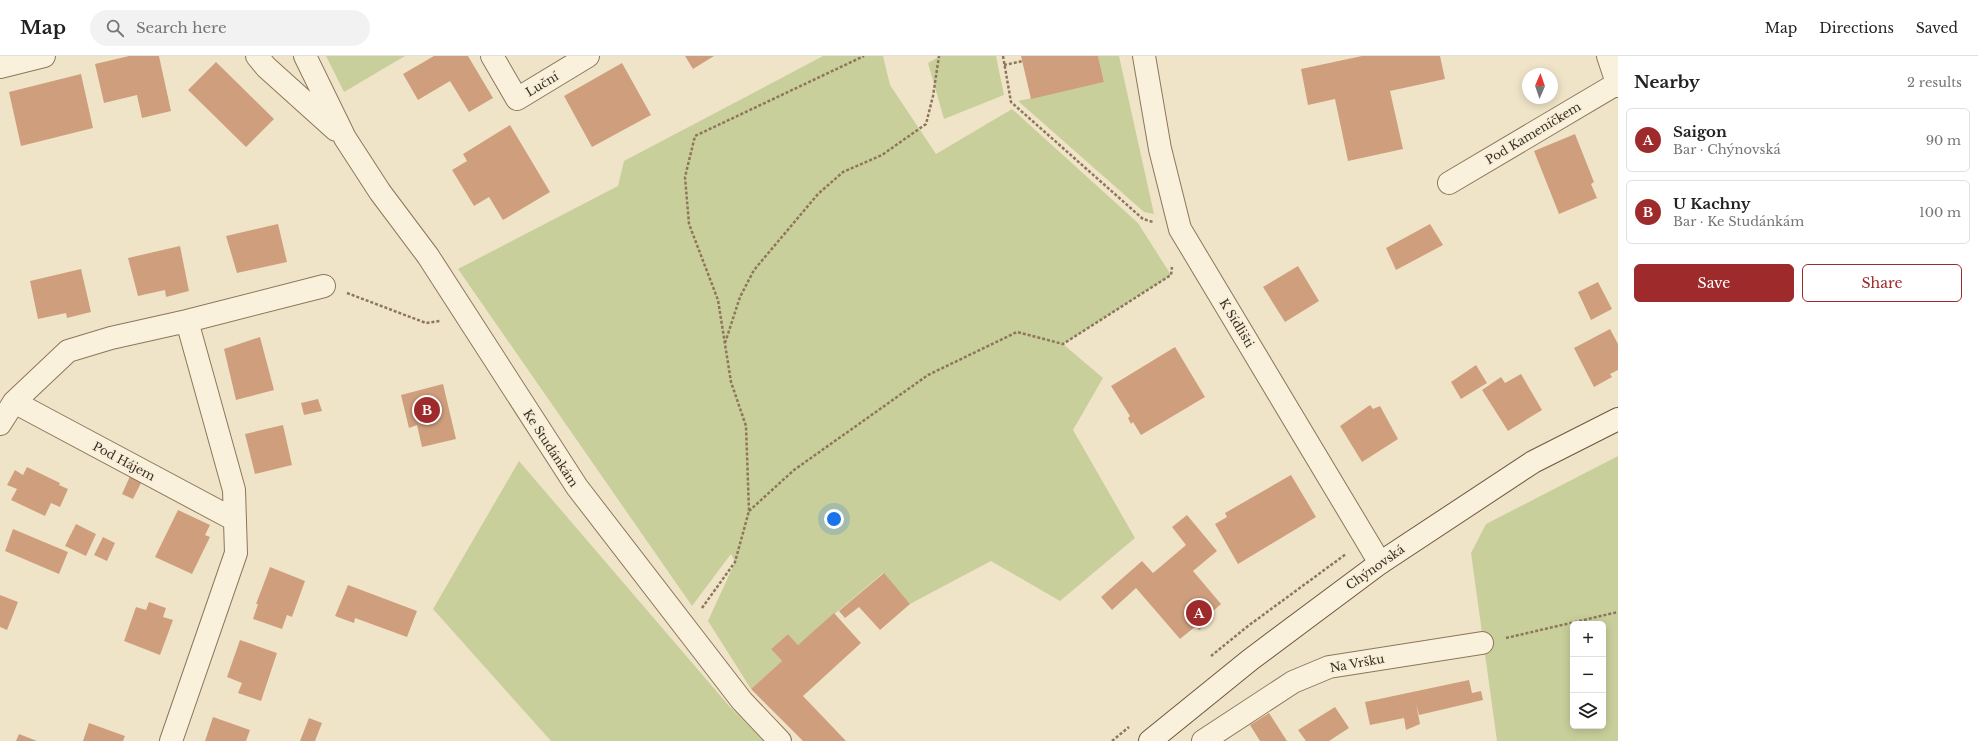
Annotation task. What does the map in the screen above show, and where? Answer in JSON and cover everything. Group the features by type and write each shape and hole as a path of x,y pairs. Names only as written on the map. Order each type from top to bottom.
{"street":[{"path":"0,67 44,56"},
{"name":"Ke Studánkám","path":"257,56 266,67 345,138"},
{"name":"Ke Studánkám","path":"305,56 345,138 380,192 428,256 577,487 742,701 780,741"},
{"name":"Luční","path":"492,56 517,99 588,56"},
{"path":"1608,56 1618,84"},
{"name":"K Sídlišti","path":"1148,58 1160,149 1180,228 1380,563"},
{"name":"Pod Kameníčkem","path":"1449,183 1618,84"},
{"path":"0,424 14,402 68,351 111,338 187,321 324,286"},
{"path":"171,741 236,553 234,490 187,321"},
{"name":"Pod Hájem","path":"14,402 235,520"},
{"name":"Chýnovská","path":"1150,741 1250,660 1380,563 1533,462 1618,419"},
{"name":"Na Vršku","path":"1203,741 1293,682 1329,667 1482,643"}],"path":[{"path":"687,629 735,562 749,511 746,426 731,382 718,300 689,224 684,177 695,136 864,56"},
{"path":"725,344 740,296 754,270 818,194 843,172 882,155 926,124 933,96 939,56"},
{"path":"749,511 794,470 928,375 1017,332 1063,344 1171,275 1180,228 1143,219 1011,102 1003,56"},
{"path":"1004,65 1023,61"},
{"path":"324,286 426,323 467,317"},
{"path":"1482,643 1618,612"}],"green space":[{"path":"326,56 405,56 344,92"},
{"path":"823,56 883,56 890,85 936,154 1012,109 1138,223 1171,275 1063,344 1103,378 1073,430 1135,538 1060,601 991,561 910,604 883,573 798,645 788,634 771,649 782,661 751,689 708,621 735,562 731,554 692,606 458,269 618,186 624,161"},
{"path":"940,56 996,56 1004,95 944,119 928,63"},
{"path":"1098,56 1119,56 1154,214 1144,212 1018,101 1104,82"},
{"path":"1618,456 1618,741 1497,741 1471,553 1486,524"},
{"path":"519,461 730,707 764,741 551,741 433,609"}],"building":[{"path":"129,56 159,56 171,111 142,118 137,95 104,103 95,64"},
{"path":"434,56 468,56 493,98 469,112 450,81 418,100 403,74"},
{"path":"685,56 714,56 693,69"},
{"path":"1021,56 1098,56 1104,82 1031,99"},
{"path":"1362,56 1440,56 1445,79 1390,91 1403,149 1348,161 1335,99 1308,105 1301,69"},
{"path":"216,62 274,119 246,147 188,90"},
{"path":"622,63 651,115 592,147 564,96"},
{"path":"81,74 93,128 21,146 9,92"},
{"path":"510,125 550,192 503,220 489,197 474,206 452,170 467,161 463,154"},
{"path":"1575,134 1594,182 1591,184 1597,198 1559,214 1534,151"},
{"path":"278,224 287,262 237,273 226,236"},
{"path":"1430,224 1443,245 1396,270 1386,248"},
{"path":"180,246 189,291 166,297 165,290 138,296 128,258"},
{"path":"1298,266 1319,301 1285,322 1263,287"},
{"path":"81,269 91,312 67,318 66,313 38,319 30,281"},
{"path":"1598,282 1612,309 1591,320 1578,292"},
{"path":"1610,329 1618,344 1618,370 1610,374 1612,377 1594,387 1574,348"},
{"path":"260,337 274,390 236,400 224,349"},
{"path":"1175,347 1205,397 1141,435 1133,422 1131,424 1128,418 1130,416 1111,386"},
{"path":"1476,365 1487,383 1461,399 1451,382"},
{"path":"1521,374 1542,410 1508,431 1482,390 1501,377 1505,383"},
{"path":"443,384 456,439 422,447 417,425 409,428 401,395"},
{"path":"318,399 322,411 304,415 301,403"},
{"path":"1370,405 1373,409 1380,406 1398,439 1362,462 1340,426"},
{"path":"283,425 292,465 255,474 245,434"},
{"path":"27,467 60,483 59,485 68,489 60,507 51,503 45,516 11,500 17,489 7,485 15,470 23,475"},
{"path":"131,474 142,481 133,499 122,494"},
{"path":"1291,475 1316,517 1238,564 1215,524 1227,517 1225,513"},
{"path":"178,510 210,525 205,535 210,537 192,574 155,557"},
{"path":"1187,515 1217,551 1193,571 1221,604 1202,621 1205,625 1199,630 1196,626 1180,639 1136,588 1112,610 1101,597 1142,561 1153,573 1186,545 1172,527"},
{"path":"76,524 96,534 86,556 65,546"},
{"path":"13,529 68,552 59,574 5,551"},
{"path":"103,537 115,543 107,561 94,555"},
{"path":"270,567 305,581 292,617 287,615 282,629 253,619 258,604 256,604"},
{"path":"884,573 910,604 880,630 859,607 845,618 839,611"},
{"path":"348,585 417,611 407,637 355,618 354,623 335,616"},
{"path":"0,595 18,602 7,630 0,627"},
{"path":"149,602 166,608 163,617 173,620 160,655 124,641 136,607 146,610"},
{"path":"834,613 861,643 803,696 846,741 803,741 751,689 782,661 771,649 788,634 798,645"},
{"path":"240,640 277,653 261,701 238,693 242,683 227,677"},
{"path":"1469,680 1472,693 1481,691 1483,700 1419,715 1416,704 1420,724 1406,730 1404,718 1370,725 1365,702"},
{"path":"1335,707 1349,728 1329,741 1306,741 1298,730"},
{"path":"1269,713 1287,741 1260,741 1250,725"},
{"path":"213,717 250,730 246,741 205,741"},
{"path":"309,718 322,723 315,741 300,741"},
{"path":"89,723 125,736 123,741 83,741"},
{"path":"19,734 37,741 16,741"}],"place":[{"name":"U Kachny","path":"427,410"},
{"name":"Saigon","path":"1199,613"}]}
